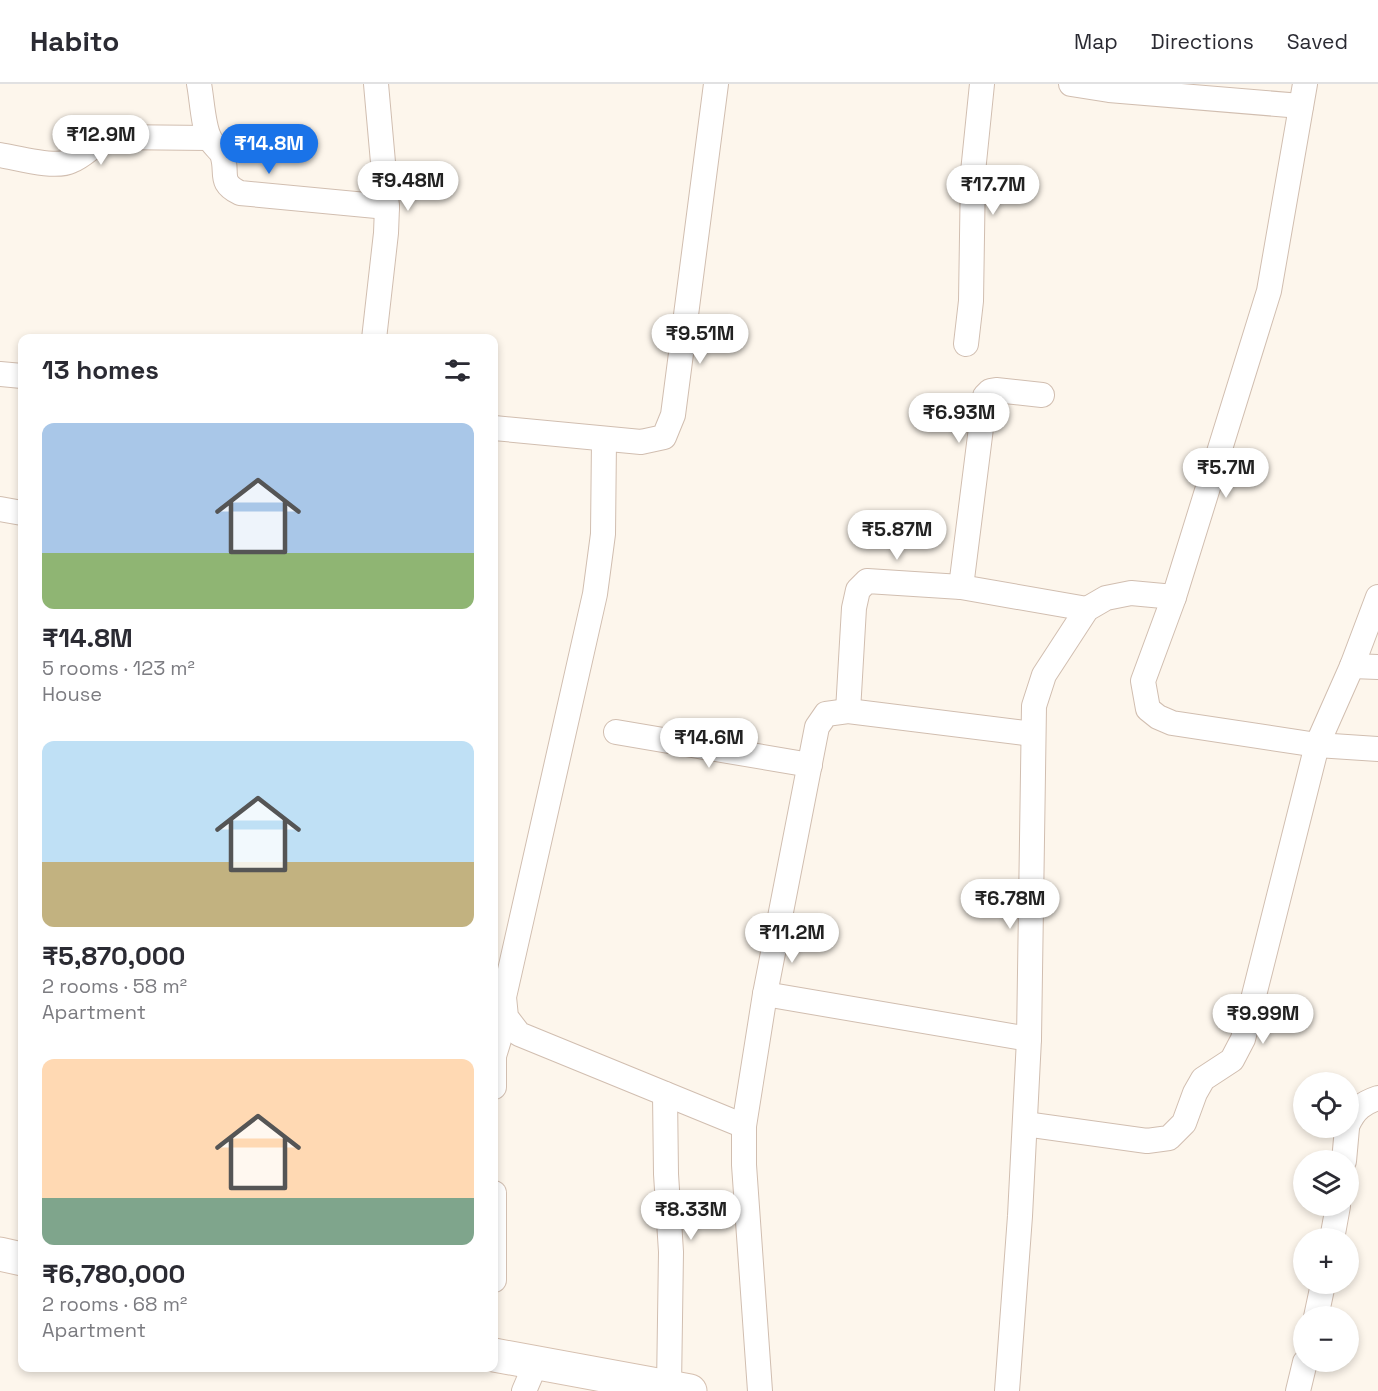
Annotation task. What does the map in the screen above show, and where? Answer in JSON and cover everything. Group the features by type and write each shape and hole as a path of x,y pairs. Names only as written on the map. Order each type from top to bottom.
{"street":[{"path":"199,84 209,138 221,153 224,178 229,188 240,193 387,207"},
{"path":"375,334 387,207 376,84"},
{"path":"498,428 641,442 664,436 673,415 716,84"},
{"path":"966,344 971,301 973,172 982,84"},
{"path":"1071,84 1109,90 1303,95 1269,291 1174,597 1143,681 1148,709 1158,717 1172,723 1317,745 1378,749"},
{"path":"0,155 56,164 69,162 99,141 112,137 209,138"},
{"path":"0,374 18,376"},
{"path":"961,587 985,396 996,390 1042,395"},
{"path":"498,1025 501,1002 595,594 603,534 604,440"},
{"path":"0,509 18,512"},
{"path":"848,711 854,608 858,590 867,582 961,587 1086,609"},
{"path":"1007,1391 1020,1216 1029,1039 1034,706 1044,675 1086,609 1106,598 1131,593 1174,597"},
{"path":"1025,1124 1147,1141 1169,1138 1184,1123 1203,1079 1232,1060 1243,1040 1317,745 1352,666 1378,597"},
{"path":"1352,666 1378,667"},
{"path":"760,1391 744,1165 744,1126 765,993 817,727 826,714 848,711 1033,734"},
{"path":"616,732 810,765"},
{"path":"765,993 1029,1039"},
{"path":"501,1002 519,1034 744,1126"},
{"path":"498,1357 530,1377 680,1389 666,1174 665,1094"},
{"path":"1359,1108 1378,1098"},
{"path":"0,1254 18,1258"},
{"path":"1298,1391 1303,1372"}]}
